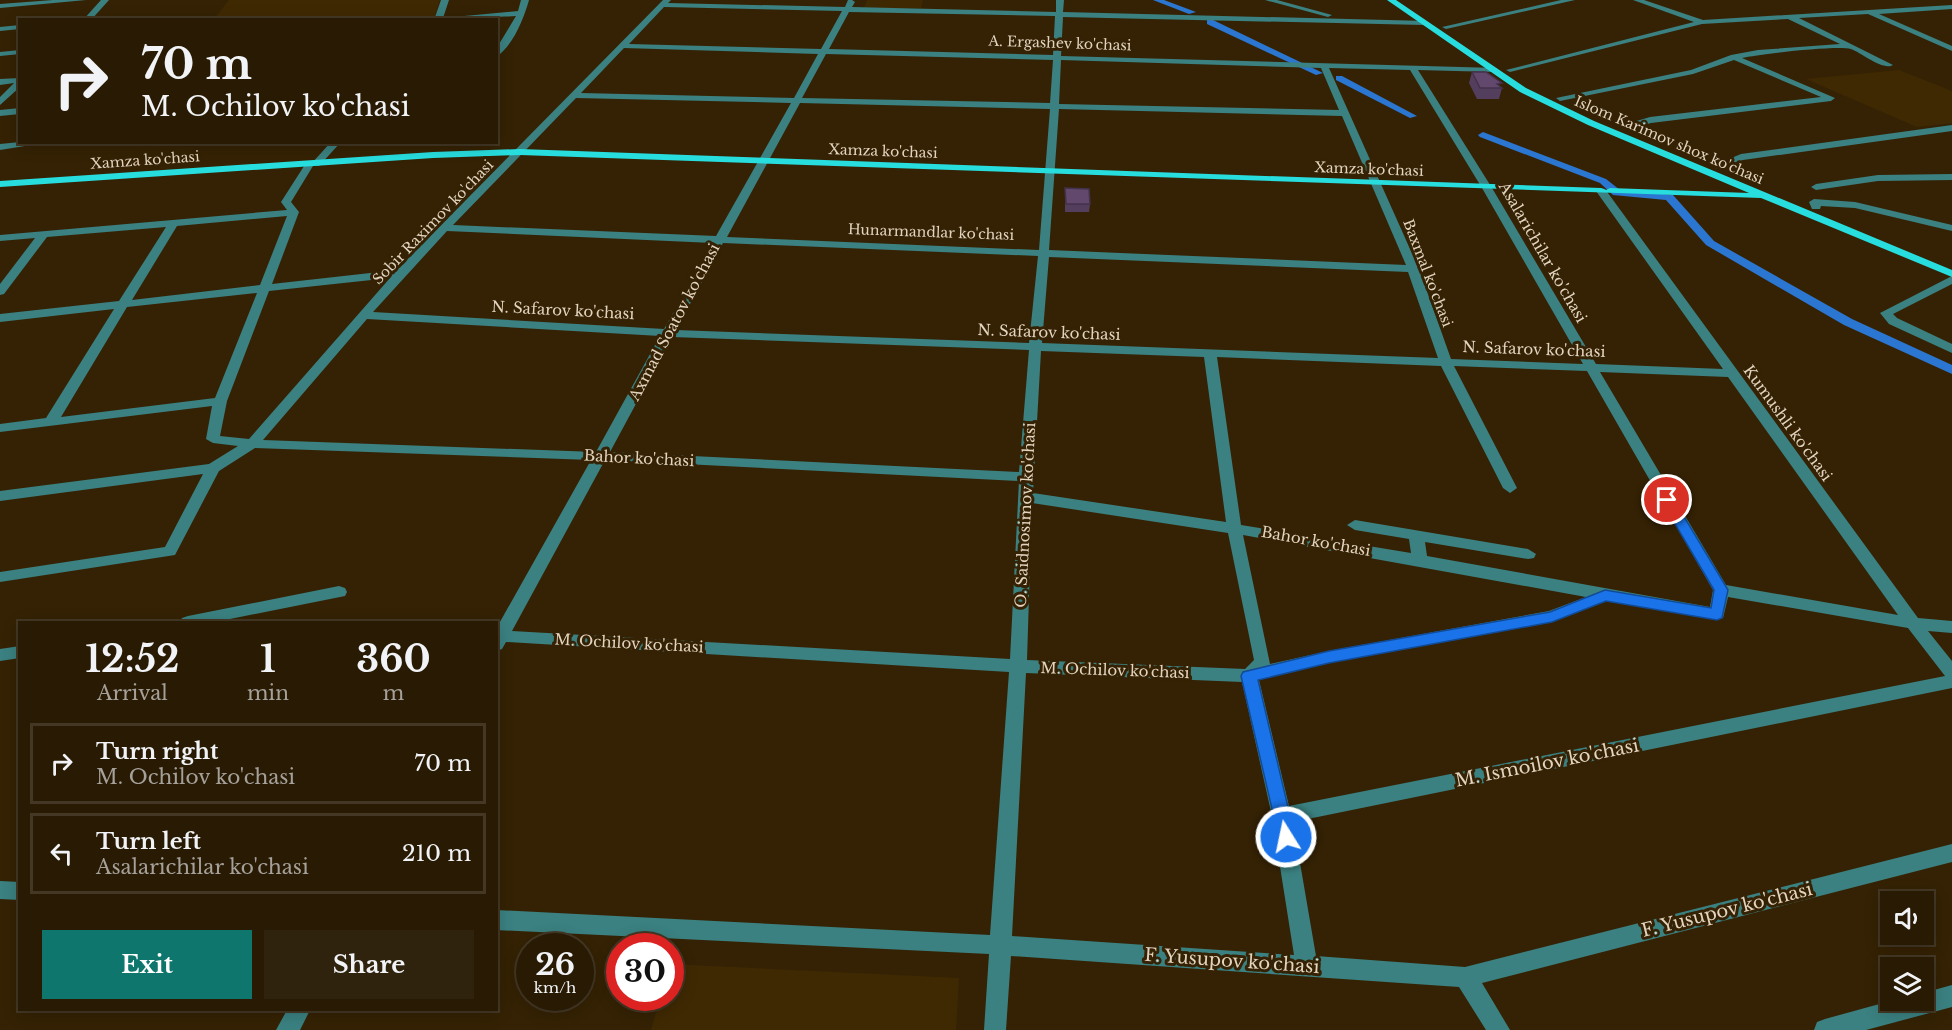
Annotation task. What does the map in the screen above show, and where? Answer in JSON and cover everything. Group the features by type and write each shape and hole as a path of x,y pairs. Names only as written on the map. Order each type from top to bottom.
{"main road":[{"name":"Islom Karimov shox ko'chasi","path":"1391,0 1535,97 1591,123 1952,274"},
{"name":"Islom Karimov shox ko'chasi","path":"1407,0 1510,70 1560,98 1626,128 1952,264"},
{"name":"Xamza ko'chasi","path":"0,184 312,165 433,154 520,152 1051,173 1766,196"},
{"path":"1870,240 1884,241 1885,238 1882,236"}],"street":[{"path":"0,6 82,0"},
{"path":"88,18 105,0"},
{"path":"440,18 445,0"},
{"path":"498,53 509,39 522,13 525,0"},
{"path":"1269,0 1345,20"},
{"path":"1446,27 1571,0"},
{"path":"1637,0 1702,22"},
{"path":"1936,0 1952,7"},
{"path":"664,3 1060,7 1424,23"},
{"name":"Sobir Raximov ko'chasi","path":"213,468 252,444 400,273 447,228 664,3"},
{"name":"Axmad Soatov ko'chasi","path":"499,641 850,5"},
{"name":"O. Saidnosimov ko'chasi","path":"995,1030 1018,666 1026,477 1051,173 1060,7"},
{"path":"1510,70 1702,22 1952,7"},
{"path":"1866,11 1952,49"},
{"path":"463,18 522,13"},
{"path":"1787,16 1889,65"},
{"path":"0,29 18,27"},
{"path":"498,40 509,39"},
{"name":"A. Ergashev ko'chasi","path":"624,46 1058,56 1494,70"},
{"path":"1560,98 1693,72 1734,57 1758,52 1850,46"},
{"path":"0,54 18,52"},
{"path":"1626,128 1650,120 1831,98 1734,57"},
{"name":"Baxmal ko'chasi","path":"1324,65 1413,268 1446,363 1510,488"},
{"name":"Asalarichilar ko'chasi","path":"1412,67 1487,188 1721,590"},
{"path":"0,82 18,81"},
{"path":"0,102 18,83"},
{"path":"575,95 1344,113"},
{"path":"0,113 18,111"},
{"path":"1717,166 1741,157 1952,128"},
{"path":"1935,130 1952,142"},
{"path":"0,147 28,144"},
{"path":"294,212 286,202 312,165 335,144"},
{"path":"1855,205 1816,188 1878,178 1952,177"},
{"name":"Kumushli ko'chasi","path":"1610,191 1731,373 1952,673"},
{"path":"1816,207 1814,202 1855,205 1952,228"},
{"path":"0,238 294,212"},
{"path":"0,429 220,401 267,287 294,212"},
{"path":"51,421 173,223"},
{"name":"Hunarmandlar ko'chasi","path":"447,228 1413,268"},
{"path":"0,292 43,235"},
{"path":"0,318 124,302 400,273"},
{"path":"1952,279 1886,313 1893,321 1952,349"},
{"name":"N. Safarov ko'chasi","path":"366,315 668,333 1731,373"},
{"path":"1210,354 1234,527 1263,662 1249,676 1282,816 1307,966"},
{"name":"Bahor ko'chasi","path":"220,401 213,439 252,444 602,456 1026,477"},
{"path":"0,496 213,468"},
{"path":"0,577 170,551 213,468"},
{"name":"Bahor ko'chasi","path":"1026,497 1234,527 1420,559 1605,596"},
{"path":"1355,525 1528,554"},
{"path":"1416,535 1420,559"},
{"path":"1721,590 1913,623 1952,627"},
{"name":"M. Ochilov ko'chasi","path":"499,641 1249,676 1329,657 1552,616 1605,596 1717,614 1721,590"},
{"path":"193,621 339,592"},
{"path":"0,655 18,652"},
{"name":"M. Ismoilov ko'chasi","path":"1282,816 1952,681"},
{"name":"F. Yusupov ko'chasi","path":"498,920 1000,945 1465,977 1952,853"},
{"path":"0,890 18,891"},
{"path":"1465,977 1499,1030"},
{"path":"1825,1030 1952,996"},
{"path":"287,1030 298,1011"}],"shaded area":[{"path":"229,0 440,0 435,16 425,18 215,18"},
{"path":"867,0 923,0 921,8 864,8"},
{"path":"1899,70 1952,91 1952,123 1917,127 1806,79"},
{"path":"684,965 959,978 956,1030 651,1030 656,1011 684,1011"}],"building":[{"path":"1472,72 1486,72 1502,83 1497,84 1502,88 1480,88"},
{"path":"1065,188 1089,189 1090,204 1066,204"}],"waterway":[{"path":"1157,0 1192,12"},
{"path":"1210,22 1319,73"},
{"path":"1339,78 1413,116"},
{"path":"1483,135 1603,181 1617,193 1669,197 1710,243 1848,322 1952,370"}],"route":[{"path":"1286,837 1249,676 1329,657 1552,616 1605,596 1717,614 1721,590 1667,500"}]}
